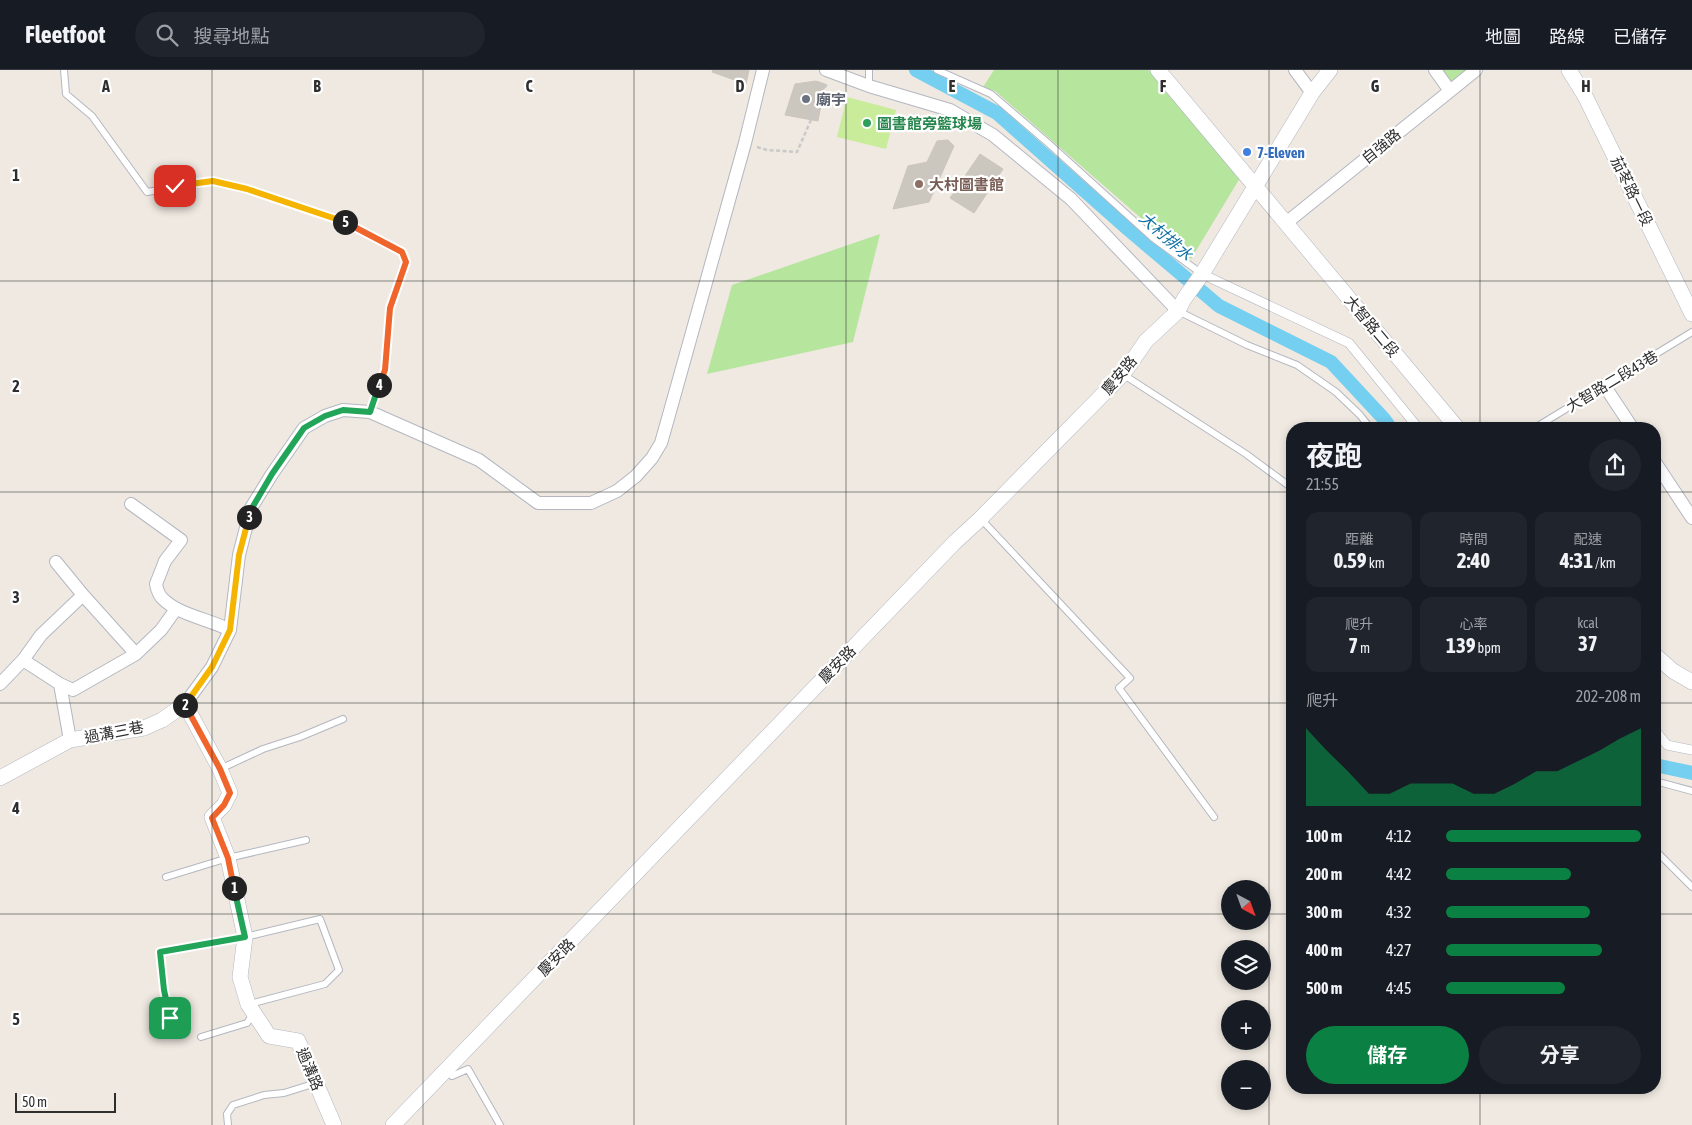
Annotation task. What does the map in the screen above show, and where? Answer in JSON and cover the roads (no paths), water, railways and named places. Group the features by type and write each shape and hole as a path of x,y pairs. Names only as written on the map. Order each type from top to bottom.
{"street":[{"name":"過溝三巷","path":"0,778 70,740 144,728 162,720 185,704 212,667 230,630 239,555 252,508 272,474 304,428 325,416 343,410 370,412 479,460 538,503 591,503 617,491 636,476 652,458 661,443 745,143 763,70"},
{"name":"大智路二段","path":"1158,70 1452,422"},
{"path":"1294,70 1312,93"},
{"name":"慶安路","path":"393,1125 954,542 980,519 1123,374 1146,341 1181,305 1200,278 1312,93 1330,70"},
{"path":"1435,70 1450,91"},
{"name":"自強路","path":"1286,223 1476,70"},
{"name":"茄苳路一段","path":"1569,70 1585,96 1692,314"},
{"path":"829,71 869,86 950,110 993,135 1071,199 1181,305"},
{"path":"1200,278 1349,343 1413,422"},
{"path":"1604,385 1628,422"},
{"path":"1661,471 1692,518"},
{"path":"131,504 181,540 166,561 156,584 161,597 176,609 215,622 230,630"},
{"path":"56,562 136,654"},
{"path":"0,684 23,660 42,635 83,595"},
{"path":"23,660 60,684 73,690 136,654 161,630 176,609"},
{"path":"1661,660 1673,671 1692,682"},
{"path":"60,684 70,740"},
{"name":"過溝路","path":"185,704 220,769 230,793 224,805 212,818 228,858 245,937 240,976 251,1009 269,1036 298,1041 334,1125"},
{"path":"1661,738 1667,745 1692,750"}],"lane":[{"path":"64,70 66,94 92,116 147,192 213,181 247,189 340,219 402,252 406,262 390,308 385,370 370,412"},
{"path":"869,70 869,86"},
{"path":"937,70 991,94 1048,142 1153,238 1200,278"},
{"path":"1181,305 1247,345 1297,365 1336,392 1366,422"},
{"name":"大智路二段43巷","path":"1543,422 1692,332"},
{"path":"1123,374 1246,454 1286,484"},
{"path":"980,519 1130,678 1119,688 1214,817"},
{"path":"220,769 263,749 300,737 342,719"},
{"path":"1661,782 1692,790"},
{"path":"166,877 228,858 306,840"},
{"path":"1661,856 1692,887"},
{"path":"170,1018 164,990 160,952 245,937 320,919 339,970 325,984 251,1009 247,1023 201,1038"},
{"path":"450,1067 452,1076 468,1069 500,1125"},
{"path":"228,1125 227,1114 233,1105 264,1094 284,1093 316,1083"}],"waterway":[{"name":"大村排水","path":"916,70 997,113 1129,230 1219,306 1331,362 1386,422"},
{"name":"大村排水","path":"1661,766 1692,773"}],"place":[{"name":"廟宇","path":"806,99"},
{"name":"圖書館旁籃球場","path":"867,123"},
{"name":"7-Eleven","path":"1247,152"},
{"name":"大村圖書館","path":"919,184"}]}
